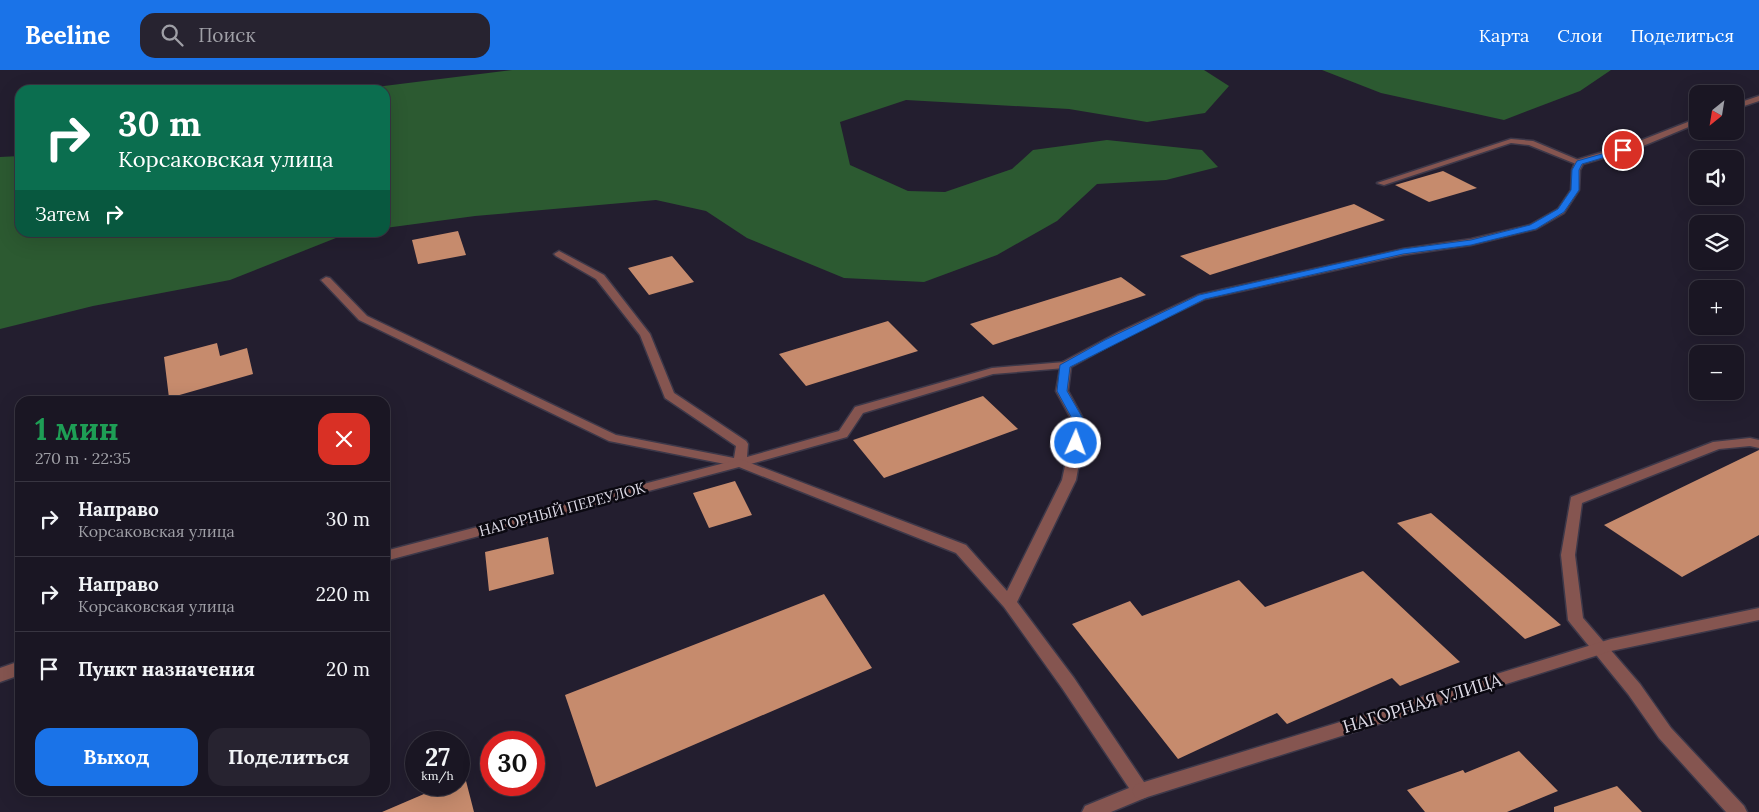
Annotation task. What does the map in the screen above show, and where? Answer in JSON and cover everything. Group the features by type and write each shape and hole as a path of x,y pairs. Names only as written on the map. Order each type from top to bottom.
{"street":[{"path":"1744,104 1759,98"},
{"path":"1381,182 1512,141 1530,143 1579,162 1640,144 1689,124"},
{"path":"1009,603 1069,480 1080,424 1062,391 1066,365 1123,334 1202,297 1403,252 1471,242 1533,227 1561,211 1575,190 1576,170 1579,162"},
{"path":"559,254 600,277 645,334 669,395 742,444 740,463"},
{"path":"326,280 363,318 613,438 740,463 961,549 1009,603 1068,683 1141,791"},
{"name":"НАГОРНЫЙ ПЕРЕУЛОК","path":"390,555 740,463 843,434 859,410 992,371 1066,365"},
{"path":"1738,812 1665,733 1634,688 1598,649 1576,620 1568,555 1576,500 1717,445 1750,442 1759,444"},
{"name":"НАГОРНАЯ УЛИЦА","path":"1091,812 1141,791 1598,649 1759,614"},
{"path":"0,675 15,670"}],"green space":[{"path":"512,70 1204,70 1229,86 1205,113 1147,122 1069,109 906,100 840,122 850,165 908,191 945,192 1012,169 1033,150 1107,140 1202,150 1218,167 1166,180 1097,184 1057,221 997,255 924,282 844,278 747,238 706,211 656,200 475,216 390,227 390,85"},
{"path":"1322,70 1611,70 1580,91 1504,120 1381,93"},
{"path":"15,156 15,237 338,237 230,280 93,306 0,329 0,157"}],"building":[{"path":"1443,171 1477,188 1429,202 1395,185"},
{"path":"1354,204 1385,220 1210,275 1180,256"},
{"path":"458,231 466,255 418,264 412,240"},
{"path":"672,256 694,282 649,295 628,268"},
{"path":"1121,277 1146,295 993,345 970,324"},
{"path":"888,321 918,351 806,386 779,354"},
{"path":"217,343 220,356 247,348 253,374 176,396 169,396 164,357"},
{"path":"983,396 1018,429 884,478 853,440"},
{"path":"1759,450 1759,535 1682,577 1604,525"},
{"path":"735,481 752,515 709,528 693,493"},
{"path":"1431,513 1561,625 1525,639 1397,523"},
{"path":"548,537 554,574 489,591 485,552"},
{"path":"1363,571 1460,662 1400,686 1392,678 1287,724 1277,713 1178,759 1072,624 1130,601 1142,616 1239,580 1265,607"},
{"path":"824,594 872,668 596,787 565,695"},
{"path":"1519,751 1558,791 1507,812 1425,812 1407,790 1463,770 1465,773"},
{"path":"1617,786 1642,812 1554,812 1554,807"},
{"path":"419,796 470,796 474,812 382,812"}],"route":[{"path":"1076,443 1080,424 1062,391 1066,365 1123,334 1202,297 1403,252 1471,242 1533,227 1561,211 1575,190 1576,170 1579,162 1623,150"}]}
